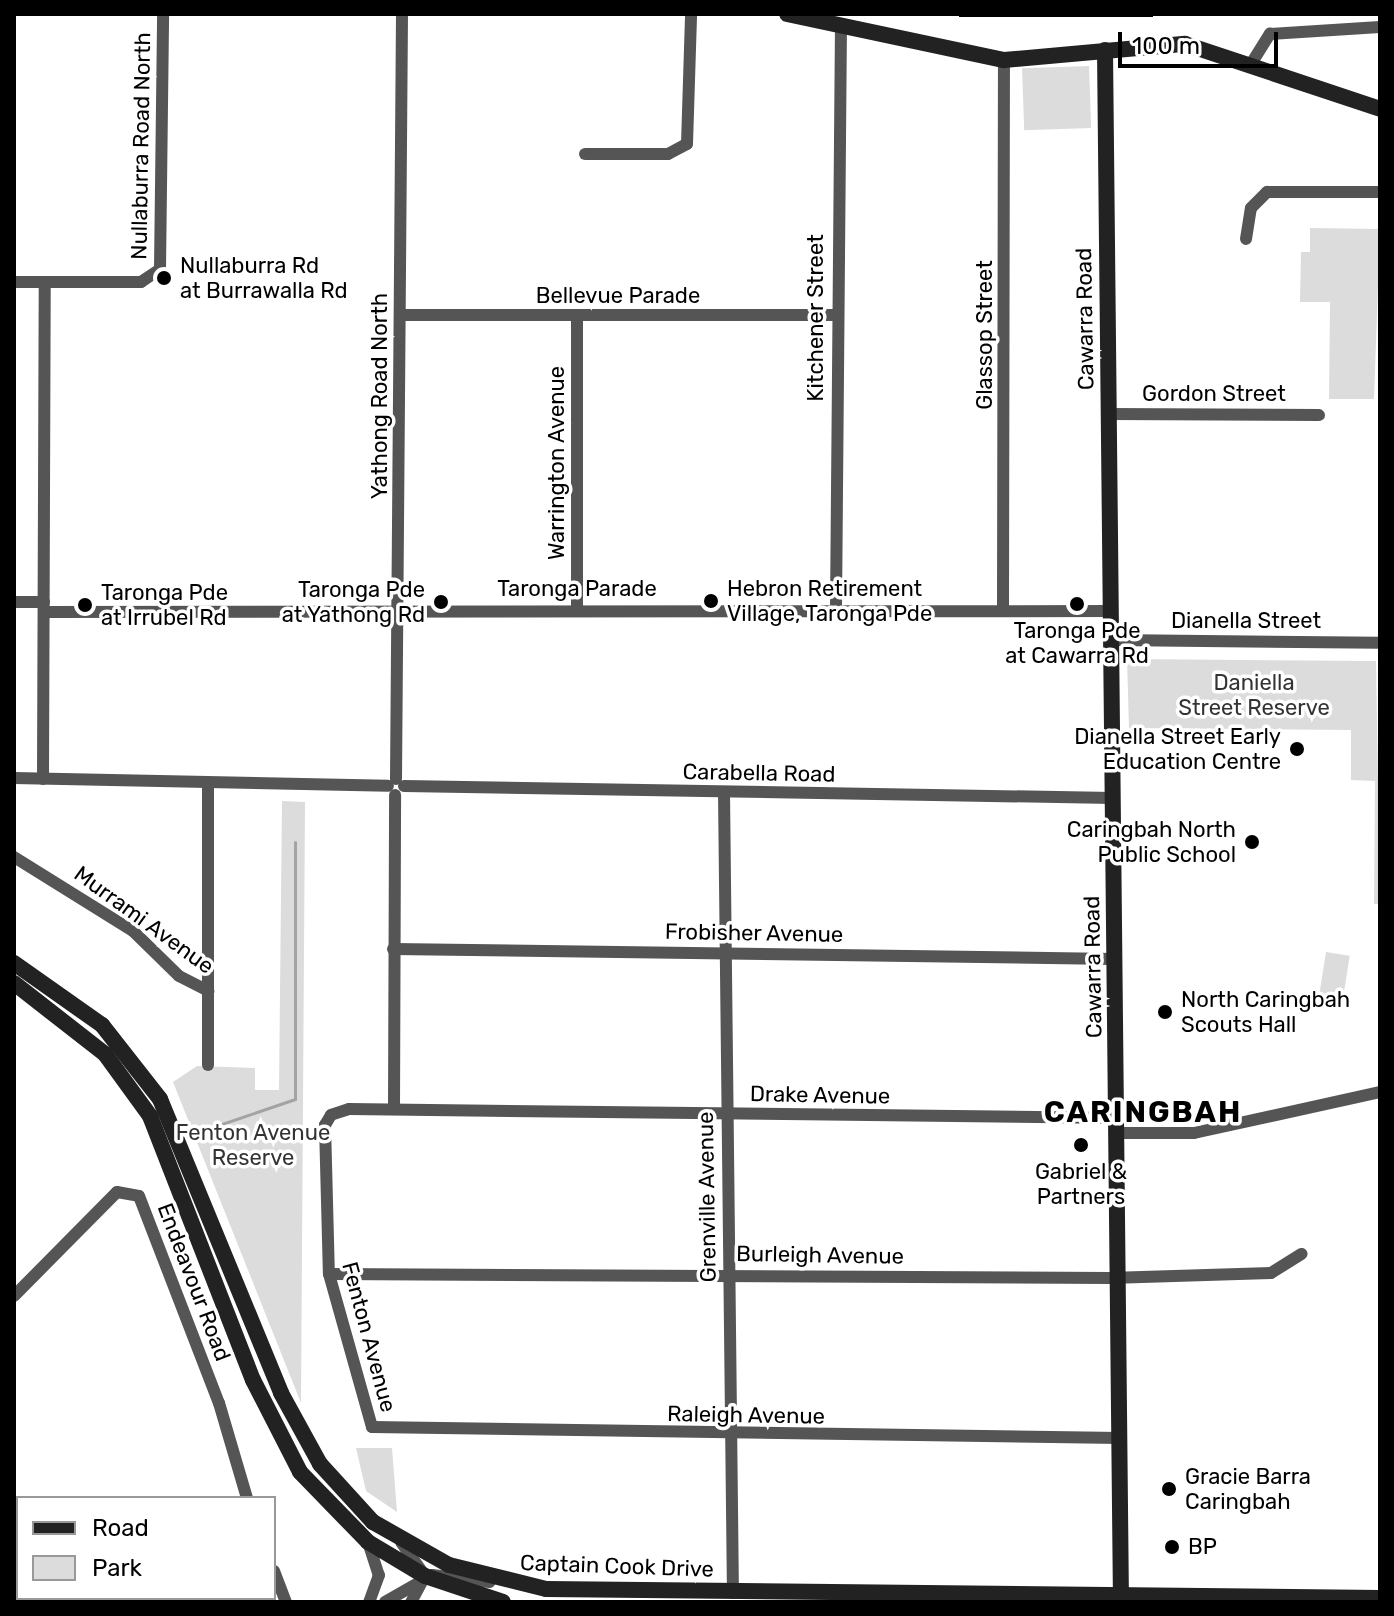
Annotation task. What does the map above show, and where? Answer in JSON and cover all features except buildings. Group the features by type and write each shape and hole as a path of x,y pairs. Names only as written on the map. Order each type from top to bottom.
{"main road":[{"path":"787,14 1004,60 1185,44 1380,109"},
{"name":"Cawarra Road","path":"1105,50 1121,1598"},
{"name":"Captain Cook Drive","path":"14,963 102,1025 160,1099 299,1429 346,1495 400,1540 511,1585 733,1597 1380,1598"},
{"name":"Captain Cook Drive","path":"14,983 105,1054 150,1116 267,1413 300,1472 368,1542 425,1576 503,1602"}],"street":[{"name":"Nullaburra Road North","path":"45,282 155,277 162,262 163,14"},
{"name":"Yathong Road North","path":"394,1109 402,14"},
{"path":"585,154 668,154 687,144 691,14"},
{"name":"Kitchener Street","path":"836,608 835,315 841,27"},
{"path":"1251,64 1270,34 1380,27"},
{"name":"Glassop Street","path":"1003,610 1004,60"},
{"path":"1246,239 1251,208 1267,192 1380,192"},
{"path":"14,282 45,282 43,779"},
{"name":"Bellevue Parade","path":"400,315 835,315"},
{"name":"Warrington Avenue","path":"577,317 577,609"},
{"name":"Gordon Street","path":"1108,414 1319,415"},
{"name":"Taronga Parade","path":"14,602 44,607 399,612 836,608 1111,611"},
{"name":"Dianella Street","path":"1111,640 1380,643"},
{"name":"Carabella Road","path":"14,778 1113,798"},
{"name":"Murrami Avenue","path":"208,783 208,1065"},
{"name":"Grenville Avenue","path":"724,792 733,1597"},
{"name":"Murrami Avenue","path":"14,857 133,931 179,976 208,991"},
{"name":"Frobisher Avenue","path":"393,949 1114,959"},
{"name":"Drake Avenue","path":"331,1115 394,1109 728,1114 1117,1126 1194,1133 1380,1092"},
{"name":"Fenton Avenue","path":"331,1115 329,1274 372,1427"},
{"name":"Endeavour Road","path":"14,1296 117,1192 139,1196 246,1496"},
{"name":"Burleigh Avenue","path":"329,1274 1118,1277 1271,1273 1301,1254"},
{"name":"Raleigh Avenue","path":"372,1427 1120,1438"},
{"path":"400,1540 425,1576"},
{"path":"368,1542 379,1575 369,1602"},
{"path":"276,1576 286,1602"},
{"path":"411,1602 425,1576"},
{"path":"385,1602 425,1576 511,1585"}],"green space":[{"path":"1089,66 1091,128 1024,130 1022,68"},
{"path":"1310,228 1380,229 1374,399 1329,399 1330,302 1300,302 1301,252 1310,252"},
{"name":"Daniella Street Reserve","path":"1127,659 1376,661 1380,904 1374,904 1375,781 1351,780 1351,730 1129,728"},
{"name":"Fenton Avenue Reserve","path":"282,801 305,802 301,1403 173,1082 197,1066 255,1068 255,1090 279,1090"},
{"path":"1326,952 1350,956 1342,1003 1318,999"},
{"path":"356,1448 392,1448 397,1512 366,1491"}],"waterway":[{"path":"207,1129 295,1099 295,842"}],"railway":[{"path":"959,14 1153,14"}],"place":[{"name":"Nullaburra Rd at Burrawalla Rd","path":"164,278"},
{"name":"Hebron Retirement Village, Taronga Pde","path":"711,601"},
{"name":"Taronga Pde at Yathong Rd","path":"441,602"},
{"name":"Taronga Pde at Cawarra Rd","path":"1077,604"},
{"name":"Taronga Pde at Irrubel Rd","path":"85,605"},
{"name":"Dianella Street Early Education Centre","path":"1297,749"},
{"name":"Caringbah North Public School","path":"1252,842"},
{"name":"North Caringbah Scouts Hall","path":"1165,1012"},
{"name":"Gabriel & Partners","path":"1081,1145"},
{"name":"Gracie Barra Caringbah","path":"1169,1489"},
{"name":"BP","path":"1172,1547"}],"district":[{"name":"CARINGBAH","path":"1143,1112"}]}
